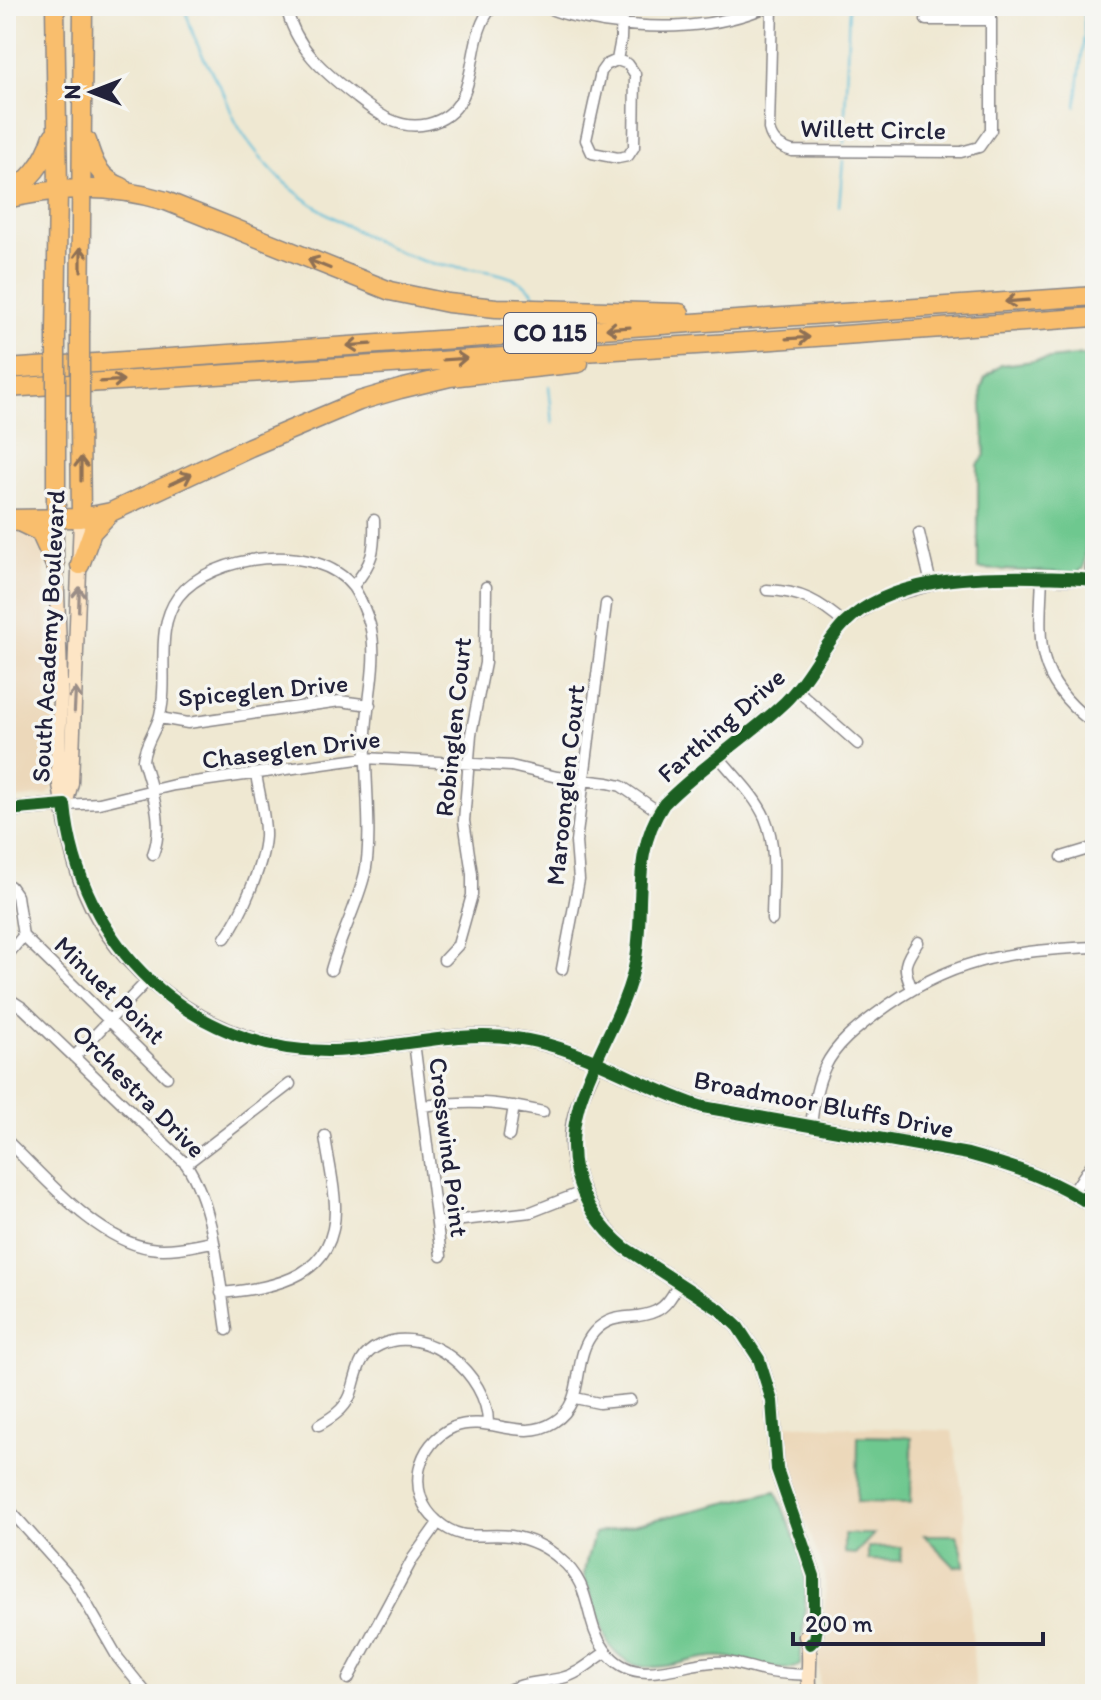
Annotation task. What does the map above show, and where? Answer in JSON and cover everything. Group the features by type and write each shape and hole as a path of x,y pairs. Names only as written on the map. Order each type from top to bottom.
{"highway":[{"name":"South Academy Boulevard","path":"55,6 58,189 56,519"},
{"name":"South Academy Boulevard","path":"81,518 83,6"},
{"path":"6,198 34,175 42,164 57,122"},
{"path":"82,125 94,164 111,183 166,201 390,291 496,308 782,316"},
{"path":"6,198 82,187 136,192"},
{"name":"CO 115","path":"6,369 1095,296"},
{"name":"CO 115","path":"6,388 1095,317"},
{"path":"10,519 81,518 111,512 264,440 359,401 400,389 450,377 745,342"},
{"path":"80,565 92,532 111,512"},
{"path":"10,519 40,532 55,565"}],"street":[{"path":"286,6 298,39 320,68 381,117 409,126 436,122 459,104 469,84 481,24 493,6"},
{"path":"543,6 570,16 656,28 700,25 736,18 771,6"},
{"path":"617,60 623,24 622,6"},
{"name":"Willett Circle","path":"771,6 769,129 777,144 792,151 961,152 979,147 991,130 991,6"},
{"path":"926,20 991,20"},
{"path":"617,60 628,64 635,74 634,147 628,156 618,158 592,153 586,140 601,72 606,65 617,60"},
{"name":"South Academy Boulevard","path":"65,805 71,783 81,518"},
{"name":"South Academy Boulevard","path":"56,519 60,783 65,805"},
{"path":"353,586 369,565 375,547 374,520"},
{"path":"1092,580 1095,521"},
{"path":"919,533 931,584"},
{"path":"153,854 160,831 143,760 144,750 160,718 164,646 169,616 177,598 206,574 228,565 294,558 325,567 353,586 370,625 372,641 365,758 365,870 331,970"},
{"name":"Farthing Drive","path":"810,1694 807,1675 810,1644 806,1639 808,1619 814,1613 814,1576 777,1469 772,1401 759,1359 738,1327 720,1310 611,1237 598,1222 582,1192 574,1164 573,1126 578,1106 623,1006 632,978 644,845 659,812 672,796 797,690 845,624 881,599 931,584 977,577 1092,580"},
{"path":"1042,578 1039,636 1044,661 1056,688 1089,720"},
{"name":"Robinglen Court","path":"444,960 458,945 472,895 464,821 474,707 485,663 486,587"},
{"path":"767,590 805,595 828,608 845,624"},
{"name":"Maroonglen Court","path":"562,969 579,880 576,842 606,604"},
{"path":"797,690 858,744"},
{"name":"Spiceglen Drive","path":"160,718 188,723 340,701 370,705"},
{"path":"719,757 758,805 768,828 772,849 772,920"},
{"name":"Chaseglen Drive","path":"65,805 99,803 151,791 365,758 511,766 557,777 584,779 621,786 659,812"},
{"path":"225,938 236,923 264,847 264,824 256,774"},
{"path":"6,810 65,805"},
{"name":"Broadmoor Bluffs Drive","path":"65,805 70,844 85,892 109,935 148,980 213,1024 265,1043 335,1051 471,1036 516,1038 573,1052 703,1107 968,1154 1009,1166 1073,1192 1095,1208"},
{"path":"1062,857 1095,847"},
{"path":"6,885 17,896 23,936 6,957"},
{"name":"Minuet Point","path":"23,936 167,1077"},
{"path":"912,989 907,977 906,960 918,942"},
{"path":"811,1127 816,1091 833,1053 855,1031 912,989 960,967 1008,953 1095,947"},
{"path":"74,1057 148,980"},
{"name":"Orchestra Drive","path":"6,997 23,1008 186,1164 201,1191 227,1330"},
{"name":"Crosswind Point","path":"414,1042 441,1256"},
{"path":"186,1164 290,1084"},
{"path":"422,1106 498,1102 543,1112"},
{"path":"509,1136 514,1106"},
{"path":"221,1293 264,1289 283,1283 301,1275 317,1261 328,1243 334,1223 335,1204 325,1136"},
{"path":"6,1140 99,1228 135,1245 151,1248 179,1248 212,1242"},
{"path":"1073,1192 1095,1159"},
{"path":"437,1223 531,1212 582,1192"},
{"path":"679,1284 664,1306 654,1312 618,1317 597,1329 582,1352 575,1398 559,1419 538,1430 522,1431 488,1423 454,1427 434,1440 426,1450 421,1462 419,1489 428,1513 438,1523 463,1536 510,1536 543,1546 561,1559 582,1587 597,1637 606,1652 633,1670 646,1673 722,1662 777,1673 807,1675"},
{"path":"319,1425 343,1407 350,1396 357,1366 365,1355 392,1340 427,1345 464,1366 485,1397 488,1423"},
{"path":"575,1398 599,1403 630,1400"},
{"path":"6,1506 74,1582 118,1658 147,1694"},
{"path":"348,1679 413,1558 438,1523"},
{"path":"501,1694 514,1686 562,1678 606,1652"}],"shaded area":[{"path":"6,527 30,533 44,551 49,685 54,702 53,788 47,795 6,800"},
{"path":"783,1424 952,1431 963,1497 976,1694 820,1694 818,1661 826,1598 825,1575 784,1461"}],"green space":[{"path":"1083,355 1095,372 1095,496 1089,514 1084,568 1077,573 978,569 978,465 985,456 981,389 985,378 1001,365"},
{"path":"858,1436 912,1437 911,1503 857,1502"},
{"path":"776,1491 802,1556 807,1583 800,1665 783,1669 713,1657 644,1667 632,1664 614,1651 603,1632 584,1576 594,1534"},
{"path":"844,1534 874,1534 855,1554 844,1553"},
{"path":"924,1535 956,1535 964,1566 955,1567"},
{"path":"868,1547 901,1547 901,1561 868,1560"}],"waterway":[{"path":"185,6 196,41 240,128 258,154 286,184 322,210 386,246 423,261 500,274 526,286 535,295"},
{"path":"844,143 849,6"},
{"path":"1076,106 1084,6"},
{"path":"839,207 843,161"},
{"path":"549,386 553,424"}],"cycle path":[{"path":"810,1644 815,1639 818,1621 814,1613 814,1576 777,1469 772,1401 759,1359 738,1327 720,1310 625,1248 608,1232 588,1205 576,1173 573,1144 576,1117 584,1090 629,985 636,958 641,879 647,841 664,804 785,702 836,633 863,609 908,589 959,579 1034,577 1095,581"},
{"path":"6,810 65,805 74,856 92,902 118,945 151,981 189,1011 233,1033 281,1047 333,1051 469,1036 540,1042 587,1058 703,1107 968,1154 1050,1182 1095,1208"}]}
